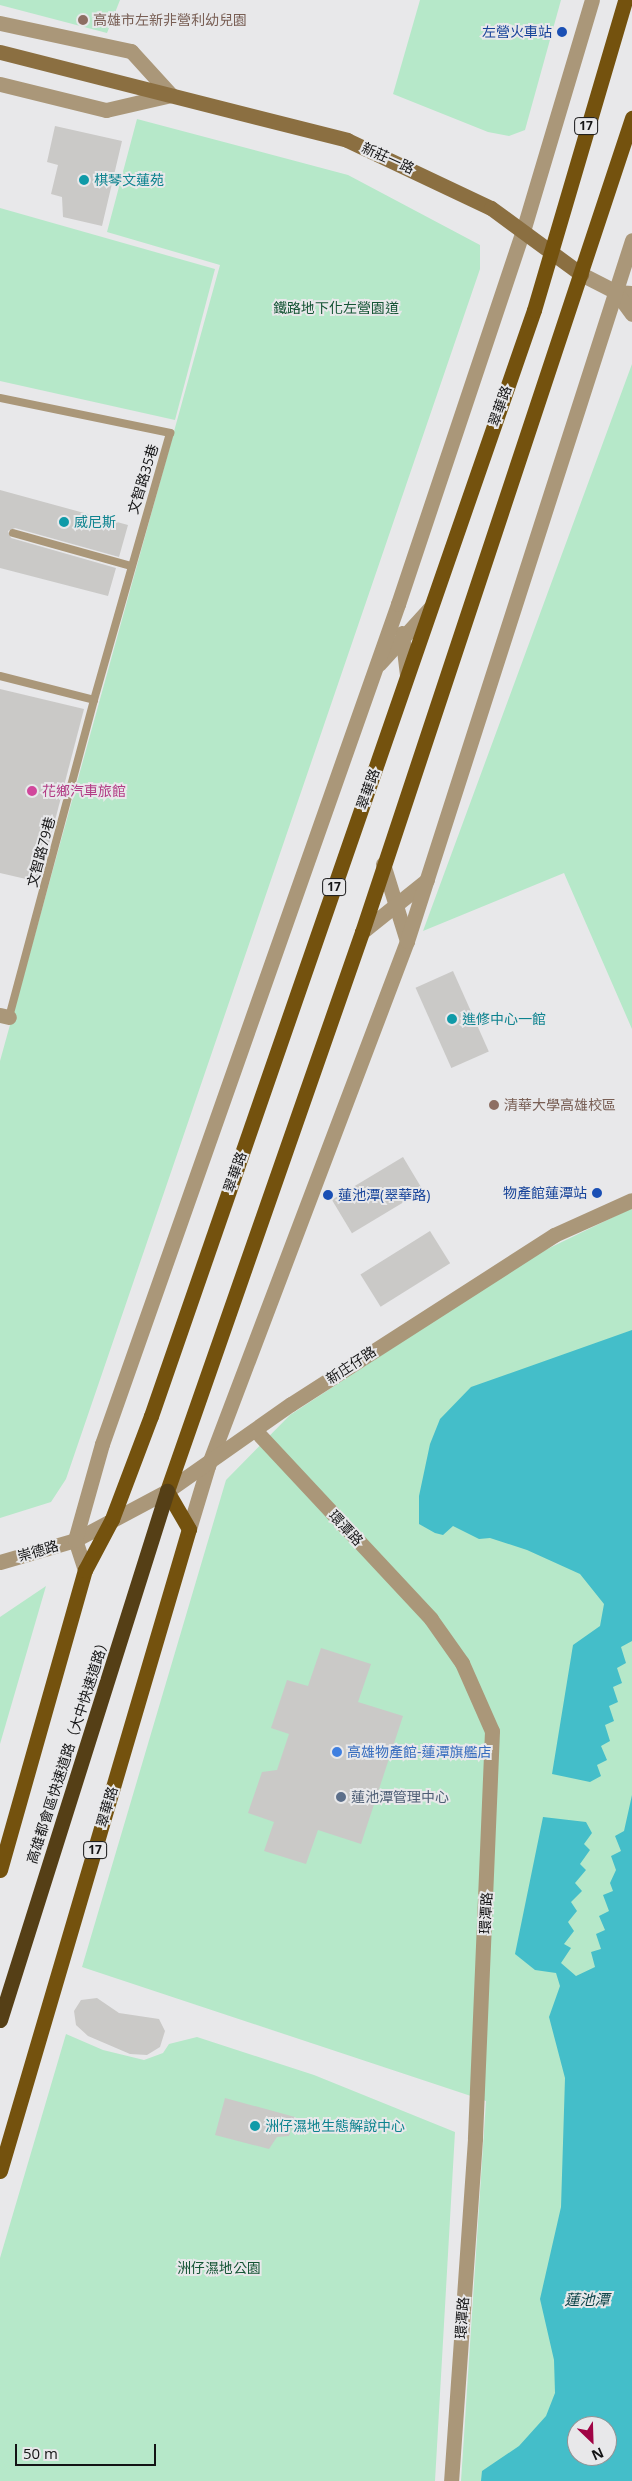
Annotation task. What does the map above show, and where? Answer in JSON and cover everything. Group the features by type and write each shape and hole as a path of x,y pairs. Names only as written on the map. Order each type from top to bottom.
{"highway":[{"name":"高雄都會區快速道路（大中快速道路）","path":"0,2020 168,1491"}],"main road":[{"name":"翠華路","path":"0,1870 86,1570 112,1519 552,254 624,0"},
{"path":"189,1529 168,1491 362,932 632,118"},
{"name":"翠華路","path":"0,2171 189,1529"}],"street":[{"path":"86,1570 76,1540 107,1429 398,604 523,231 592,0"},
{"path":"0,23 131,52 171,95"},
{"name":"新莊一路","path":"0,52 347,140 491,208 581,274"},
{"name":"新莊一路","path":"0,84 106,110 171,95"},
{"name":"翠華路","path":"189,1529 208,1466 407,941 428,880 632,240"},
{"path":"581,274 616,292 632,293"},
{"path":"616,292 632,314"},
{"path":"398,604 407,675"},
{"path":"375,669 430,608"},
{"path":"384,864 407,941"},
{"path":"362,932 398,907 428,880"},
{"name":"新庄仔路","path":"76,1540 112,1519 168,1491 208,1466 255,1430 554,1235 632,1200"},
{"name":"環潭路","path":"255,1430 431,1619 462,1663 492,1731 475,2139 451,2481"},
{"name":"崇德路","path":"0,1562 76,1540"}],"lane":[{"name":"文智路35巷","path":"0,398 170,433 94,700"},
{"path":"13,533 131,566"},
{"path":"0,676 94,700"},
{"name":"文智路79巷","path":"5,1016 94,700"}],"green space":[{"name":"高雄市左新非營利幼兒園","path":"0,0 120,0 107,33 0,5"},
{"path":"420,0 561,0 525,130 509,136 488,132 393,94"},
{"name":"鐵路地下化左營園道","path":"137,119 348,175 480,245 480,269 66,1479 51,1502 0,1518 0,1061 220,265 107,232"},
{"path":"0,208 215,269 175,420 0,381"},
{"path":"632,364 632,1029 564,873 423,931"},
{"path":"632,1208 632,2481 461,2481 486,2101 82,1967 226,1480 290,1415 535,1255"},
{"path":"46,1586 0,1744 0,1617"},
{"name":"洲仔濕地公園","path":"66,2034 103,2050 144,2060 163,2053 169,2044 197,2037 314,2075 455,2132 435,2481 0,2481 0,2258"}],"water":[{"path":"632,1330 632,1641 621,1647 626,1663 617,1668 622,1683 613,1687 618,1702 609,1706 614,1721 605,1725 610,1741 601,1746 607,1760 597,1765 601,1776 590,1782 552,1774 573,1645 600,1626 604,1604 580,1574 527,1550 490,1538 479,1539 453,1526 443,1535 435,1533 419,1524 419,1496 430,1444 440,1419 471,1387"},
{"name":"蓮池潭","path":"632,1795 632,2481 481,2481 482,2471 519,2446 546,2416 555,2393 554,2360 540,2299 561,2207 565,2078 549,2017 560,1986 556,1973 535,1970 515,1954 543,1817 586,1822 592,1833 584,1844 590,1850 580,1864 586,1870 575,1883 582,1891 571,1902 577,1911 568,1922 574,1931 564,1944 571,1948 561,1963 576,1976 595,1967 591,1952 601,1949 596,1934 605,1930 599,1916 609,1911 603,1895 613,1891 610,1883 616,1870 611,1856 621,1851 615,1836 624,1831"}],"building":[{"name":"棋琴文蓮苑","path":"55,126 122,141 102,226 63,217 62,197 51,194 58,165 47,162"},
{"path":"0,490 128,525 119,557 15,528 8,531 11,538 116,568 108,596 0,568"},
{"name":"花鄉汽車旅館","path":"0,689 84,709 39,882 0,873"},
{"name":"進修中心一館","path":"453,971 489,1051 451,1068 416,988"},
{"path":"403,1157 423,1190 352,1233 332,1200"},
{"path":"430,1231 450,1263 381,1307 360,1274"},
{"name":"高雄物產館-蓮潭旗艦店","path":"321,1648 371,1664 358,1702 403,1716 361,1844 318,1830 306,1864 264,1851 274,1822 248,1813 262,1772 277,1770 289,1734 271,1728 287,1680 308,1686"},
{"path":"97,1998 119,2013 159,2019 165,2031 160,2047 147,2055 130,2054 88,2036 76,2025 74,2011 81,2000"},
{"name":"洲仔濕地生態解說中心","path":"225,2098 295,2117 289,2136 277,2137 269,2149 215,2135"}],"place":[{"name":"高雄市左新非營利幼兒園","path":"83,20"},
{"name":"左營火車站","path":"562,32"},
{"name":"棋琴文蓮苑","path":"84,180"},
{"name":"威尼斯","path":"64,522"},
{"name":"花鄉汽車旅館","path":"32,791"},
{"name":"進修中心一館","path":"452,1019"},
{"name":"清華大學高雄校區","path":"494,1105"},
{"name":"物產館蓮潭站","path":"597,1193"},
{"name":"蓮池潭(翠華路)","path":"328,1195"},
{"name":"高雄物產館-蓮潭旗艦店","path":"337,1752"},
{"name":"蓮池潭管理中心","path":"341,1797"},
{"name":"洲仔濕地生態解說中心","path":"255,2126"}]}
